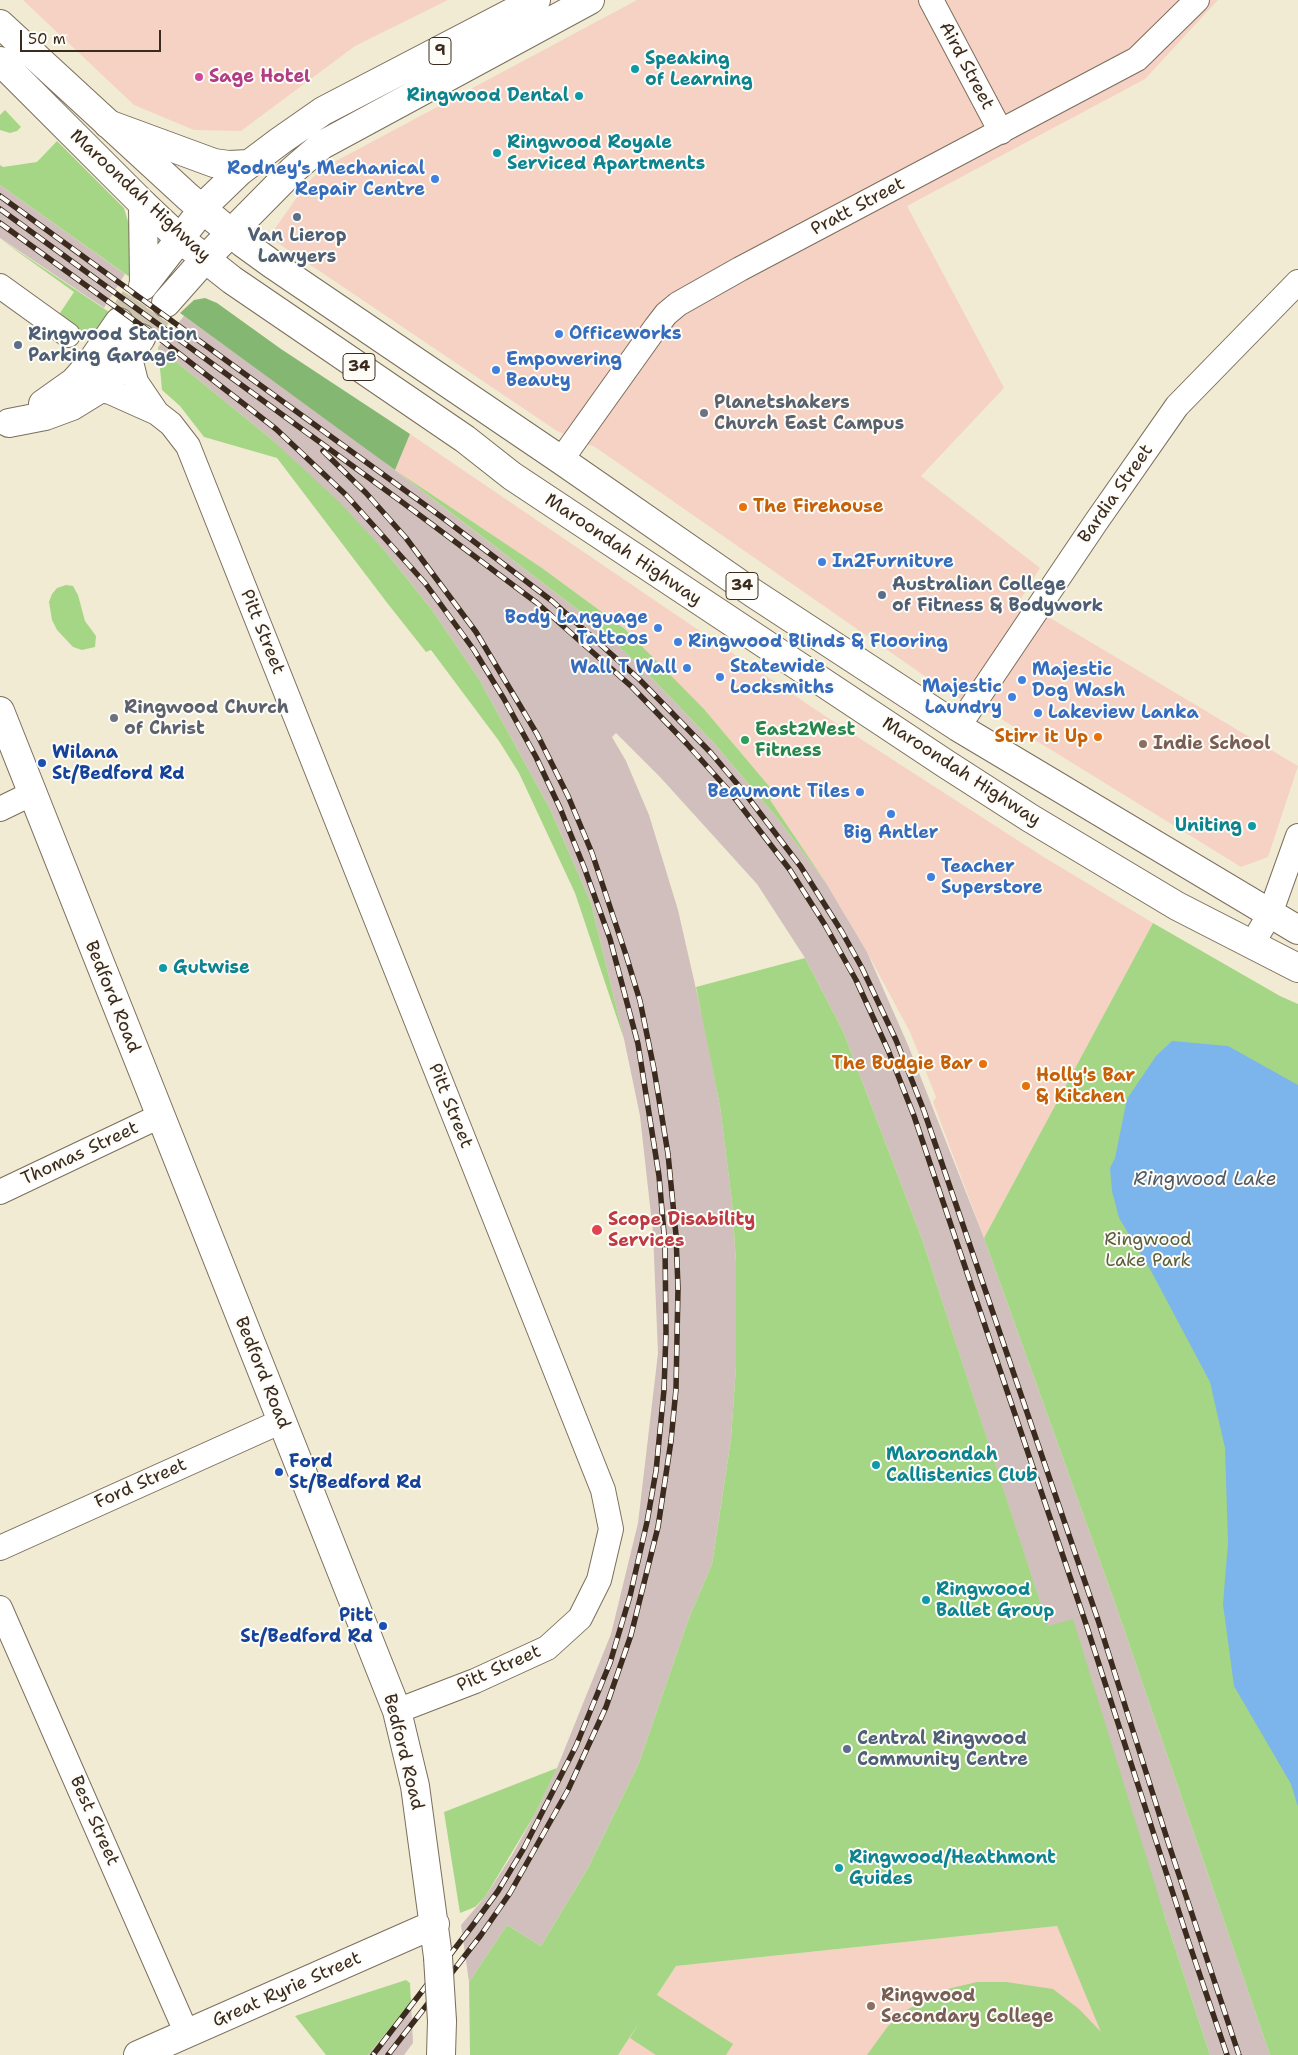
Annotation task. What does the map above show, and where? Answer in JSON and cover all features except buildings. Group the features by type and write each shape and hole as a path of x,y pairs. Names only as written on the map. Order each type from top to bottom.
{"main road":[{"name":"9","path":"202,208 249,164 307,121 536,0"},
{"name":"9","path":"205,259 292,170 322,144 590,0"},
{"name":"Maroondah Highway","path":"0,24 202,208 272,264 562,460 753,594 958,728 1298,930"},
{"name":"Maroondah Highway","path":"0,61 143,204 227,277 465,440 512,476 691,596 1030,818 1177,906 1298,968"},
{"path":"108,124 214,163 229,166 249,164"},
{"path":"143,204 144,285 202,208"},
{"path":"166,303 205,259"},
{"path":"5,425 52,399 74,382 95,357 119,322"},
{"path":"5,425 45,416 72,406 98,390 115,374 135,346"},
{"path":"691,596 712,564"},
{"name":"Bedford Road","path":"0,711 397,1712 415,1786 435,1924 442,2021 442,2055"},
{"name":"Great Ryrie Street","path":"146,2053 435,1924"}],"street":[{"name":"Aird Street","path":"931,0 1001,132"},
{"name":"Pratt Street","path":"562,460 656,327 666,314 678,304 1137,58 1197,0"},
{"path":"0,286 68,335"},
{"name":"Bardia Street","path":"958,728 1096,522 1177,406 1294,291"},
{"name":"Pitt Street","path":"135,346 136,382 156,413"},
{"name":"Pitt Street","path":"98,390 110,392 156,413 171,424 188,446 603,1490 611,1529 599,1580 580,1618 547,1648 475,1681 397,1712"},
{"path":"0,809 33,793"},
{"path":"1252,944 1270,914 1298,836"},
{"name":"Thomas Street","path":"0,1192 160,1116"},
{"name":"Ford Street","path":"0,1548 282,1421"},
{"name":"Best Street","path":"0,1608 187,2034"}],"shaded area":[{"name":"Sage Hotel","path":"23,0 448,0 355,46 241,131 194,130 134,105"},
{"path":"637,0 1218,0 1145,79 907,206 1004,388 921,476 1040,568 1020,600 1298,766 1268,857 1241,867 993,714 952,695 595,447 557,431 269,237 307,183 323,168"},
{"path":"0,185 125,274 104,308 0,238"},
{"path":"184,316 362,445 590,619 649,675 714,743 778,819 826,883 867,952 908,1045 984,1238 1115,1603 1270,2055 1210,2055 1164,1914 1048,1627 922,1239 843,1031 805,958 757,884 660,777 616,733 612,737 626,761 649,815 678,910 704,1024 720,1106 732,1202 736,1262 736,1366 731,1439 712,1564 689,1618 639,1763 588,1868 541,1946 507,1925 469,1982 461,1925 485,1897 512,1855 535,1814 557,1768 611,1634 638,1523 658,1353 653,1233 640,1116 624,1039 591,903 550,809 479,679 432,610 385,551 269,437 158,347"},
{"path":"410,434 822,714 1042,856 1153,923 984,1238 933,1102 936,1097 910,1032 867,952 826,883 769,800 774,792 704,709 625,629 542,568 395,470"},
{"name":"Ringwood Secondary College","path":"1057,1926 1113,2055 618,2055 676,1966"},
{"path":"411,2002 413,2043 404,2055 368,2055"}],"green space":[{"path":"5,110 21,127 17,131 10,133 0,130 0,115"},
{"path":"57,141 124,208 130,228 131,278 0,185 0,165 3,167 37,162"},
{"path":"0,239 112,314 90,340 74,337 65,329 60,313 74,292"},
{"path":"205,298 217,303 281,349 410,434 395,470 180,313 194,300"},
{"path":"158,347 269,437 337,500 385,551 432,610 479,679 550,809 591,903 624,1039 575,893 519,773 499,741 431,650 426,652 388,604 277,458 204,437 180,406 162,390"},
{"path":"395,470 542,568 625,629 704,709 774,792 770,800 826,883 778,819 714,743 649,675 590,619"},
{"path":"66,585 73,586 78,595 85,621 96,636 95,647 82,650 73,647 57,630 52,620 49,602 52,594 57,588"},
{"name":"Ringwood Lake Park","path":"1153,923 1280,996 1298,1004 1298,2055 1270,2055 1115,1603 984,1238"},
{"path":"805,958 843,1031 922,1239 1048,1626 1073,1619 1164,1914 1210,2055 867,2055 888,2026 905,2011 939,1991 977,1982 1006,1982 1053,1989 1079,2009 1101,2032 1057,1926 676,1966 657,1995 733,2044 726,2055 656,2055 630,2038 639,2023 618,2055 470,2055 469,1982 507,1925 541,1946 588,1868 639,1763 689,1618 712,1564 731,1439 736,1366 736,1262 732,1202 720,1106 696,987"},
{"path":"557,1768 535,1814 485,1897 475,1907 460,1913 444,1812"},
{"path":"406,1980 410,1983 411,2002 368,2055 326,2055 295,2016"}],"water":[{"name":"Ringwood Lake","path":"1172,1041 1228,1046 1298,1085 1298,1807 1291,1784 1234,1686 1223,1604 1228,1543 1225,1448 1210,1382 1150,1269 1119,1218 1112,1191 1110,1168 1115,1158 1127,1099 1156,1056"}],"tunnel":[{"path":"119,322 143,286"},
{"path":"141,338 166,303"}],"railway":[{"path":"0,196 443,518 552,601 639,679 711,753 744,792 801,867 862,968 896,1040 924,1111 1098,1620 1169,1845 1239,2055"},
{"path":"0,209 402,502 537,603 632,687 687,744 730,792 790,870 825,925 856,980 888,1050 914,1116 1086,1624 1227,2055"},
{"path":"0,223 164,342 276,429 346,495 425,583 474,650 504,699 536,757 560,808 610,939 638,1044 659,1176 665,1245 666,1332 664,1390 656,1471 647,1522 630,1596 610,1663 576,1746 524,1848 498,1891 373,2055"},
{"path":"323,451 366,493 406,538 476,632 537,734 568,796 592,853 640,1001 654,1069 668,1154 676,1235 678,1288 676,1389 671,1441 658,1527 631,1635 606,1707 568,1790 510,1893 481,1935 388,2055"}],"place":[{"name":"Speaking of Learning","path":"635,69"},
{"name":"Sage Hotel","path":"199,77"},
{"name":"Ringwood Dental","path":"579,96"},
{"name":"Ringwood Royale Serviced Apartments","path":"497,153"},
{"name":"Rodney's Mechanical Repair Centre","path":"435,179"},
{"name":"Van Lierop Lawyers","path":"297,217"},
{"name":"Officeworks","path":"559,334"},
{"name":"Ringwood Station Parking Garage","path":"18,345"},
{"name":"Empowering Beauty","path":"496,370"},
{"name":"Planetshakers Church East Campus","path":"704,413"},
{"name":"The Firehouse","path":"743,507"},
{"name":"In2Furniture","path":"822,562"},
{"name":"Australian College of Fitness & Bodywork","path":"882,595"},
{"name":"Body Language Tattoos","path":"658,628"},
{"name":"Ringwood Blinds & Flooring","path":"678,642"},
{"name":"Wall T Wall","path":"687,668"},
{"name":"Statewide Locksmiths","path":"720,677"},
{"name":"Majestic Dog Wash","path":"1022,680"},
{"name":"Majestic Laundry","path":"1012,697"},
{"name":"Lakeview Lanka","path":"1038,713"},
{"name":"Ringwood Church of Christ","path":"114,718"},
{"name":"Stirr it Up","path":"1098,737"},
{"name":"East2West Fitness","path":"745,740"},
{"name":"Indie School","path":"1143,744"},
{"name":"Wilana St/Bedford Rd","path":"42,763"},
{"name":"Beaumont Tiles","path":"860,792"},
{"name":"Big Antler","path":"891,814"},
{"name":"Uniting","path":"1252,826"},
{"name":"Teacher Superstore","path":"931,877"},
{"name":"Gutwise","path":"163,968"},
{"name":"The Budgie Bar","path":"983,1064"},
{"name":"Holly's Bar & Kitchen","path":"1026,1086"},
{"name":"Scope Disability Services","path":"597,1230"},
{"name":"Maroondah Callistenics Club","path":"876,1465"},
{"name":"Ford St/Bedford Rd","path":"279,1472"},
{"name":"Ringwood Ballet Group","path":"926,1600"},
{"name":"Pitt St/Bedford Rd","path":"383,1626"},
{"name":"Central Ringwood Community Centre","path":"847,1749"},
{"name":"Ringwood/Heathmont Guides","path":"839,1868"},
{"name":"Ringwood Secondary College","path":"871,2006"}]}
